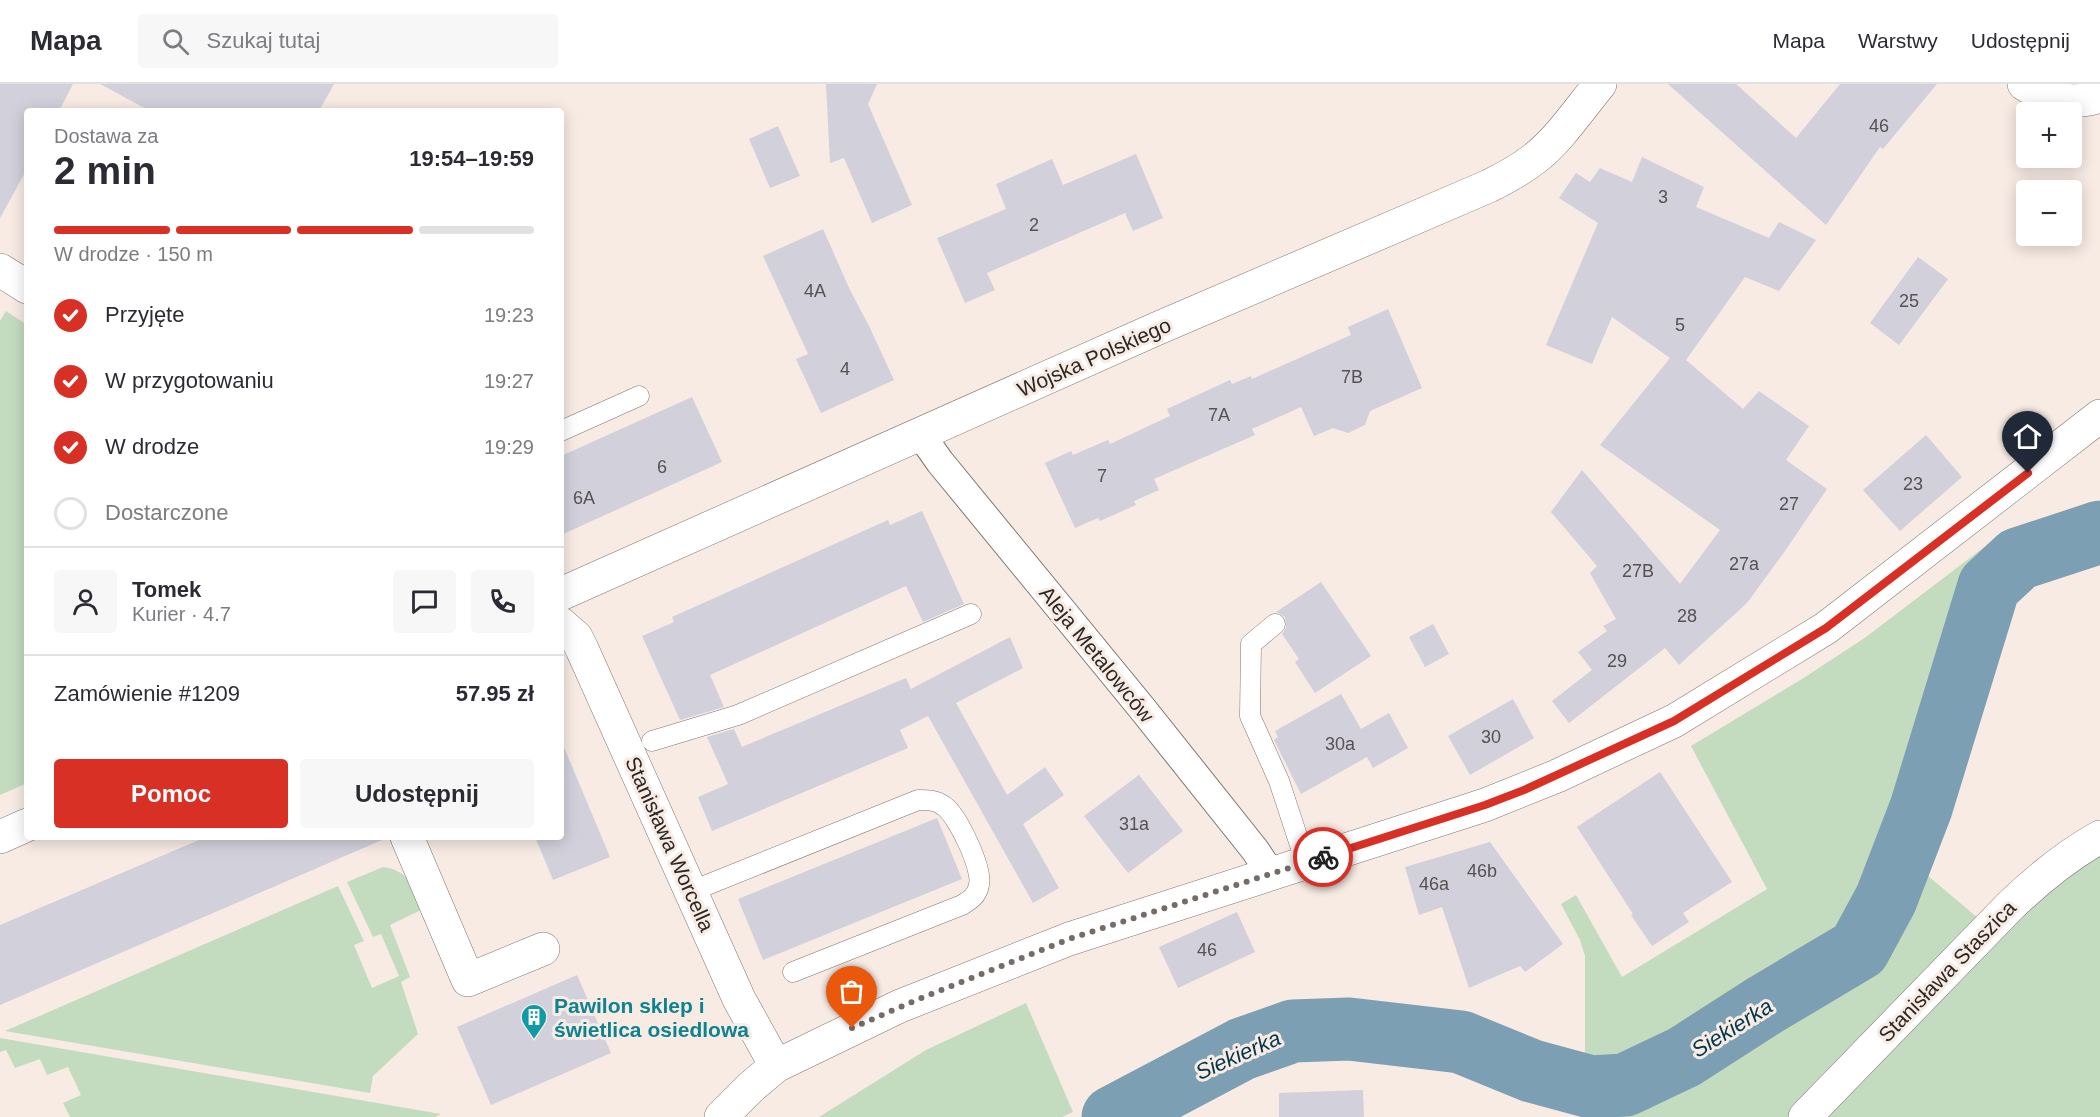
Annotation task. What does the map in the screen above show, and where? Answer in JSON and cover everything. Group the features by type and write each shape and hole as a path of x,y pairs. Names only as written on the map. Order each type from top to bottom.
{"street":[{"name":"Wojska Polskiego","path":"564,593 1156,329 1506,177 1547,147 1600,84"},
{"path":"2024,84 2045,96 2066,101 2080,101 2100,96"},
{"path":"0,270 24,285"},
{"path":"721,1117 776,1066 900,1006 1069,939 1514,794 1674,721 1826,628 2100,416"},
{"name":"Aleja Metalowców","path":"921,435 940,462 1066,599 1150,701 1271,874"},
{"name":"Stanisława Worcella","path":"564,627 576,637 579,643 739,999 776,1066"},
{"path":"0,837 24,826"},
{"name":"Stanisława Staszica","path":"1805,1117 2010,906 2044,874 2100,837"},
{"path":"408,840 468,980 543,949"}],"lane":[{"path":"564,430 639,396"},
{"path":"652,741 738,715 971,614"},
{"path":"1275,624 1251,644 1250,716 1279,781 1306,863"},
{"path":"692,891 918,800 931,800 943,805 952,813 980,876 976,895 962,905 793,972"}],"green space":[{"path":"6,311 24,323 24,784 0,795 0,321"},
{"path":"2000,535 1998,555 1966,595 1901,823 1876,893 1857,925 1835,949 1818,963 1764,989 1668,1051 1643,1061 1620,1066 1585,1068 1585,956 1580,940 1561,904 1576,895 1622,977 1767,889 1691,746 1802,679 1866,637"},
{"path":"2100,854 2100,1117 1819,1117 2048,891"},
{"path":"383,867 399,872 409,881 423,909 390,925 410,977 401,982 418,1034 373,1076 370,1093 5,1031 338,886 364,941 354,945 372,988 399,976 381,934 373,937 347,882"},
{"path":"1921,870 1978,918 1789,1117 1609,1117 1598,1114 1678,1077 1749,1037 1853,973 1886,937"},
{"path":"1026,1003 1073,1112 1062,1117 819,1117 926,1050"},
{"path":"0,1038 441,1114 435,1117 70,1117 63,1103 81,1095 68,1067 47,1075 40,1059 15,1068 6,1050 0,1052"}],"building":[{"path":"0,84 73,84 61,108 24,108 24,174 0,218"},
{"path":"100,84 334,84 321,108 144,108"},
{"path":"826,84 877,84 868,104 912,205 872,223 844,158 830,163"},
{"path":"1668,84 1736,84 1796,138 1840,84 1937,84 1883,149 1880,147 1826,225"},
{"path":"778,126 800,176 770,188 749,139"},
{"path":"1136,154 1163,218 1133,231 1125,213 987,273 995,290 965,303 937,238 1006,209 996,184 1052,159 1063,185"},
{"path":"1642,157 1704,187 1696,207 1769,238 1779,222 1816,240 1779,291 1745,277 1686,360 1743,409 1759,391 1809,426 1786,460 1827,489 1747,603 1679,665 1665,648 1569,723 1552,701 1592,670 1578,652 1607,631 1603,626 1616,619 1590,573 1597,566 1551,512 1582,470 1680,584 1720,530 1600,445 1670,358 1612,317 1592,364 1546,345 1598,223 1559,198 1576,173 1590,182 1600,168 1632,182"},
{"path":"823,229 894,380 821,413 796,359 808,354 763,256"},
{"path":"1918,257 1948,279 1899,345 1870,323"},
{"path":"1388,309 1422,388 1370,411 1365,425 1348,433 1333,428 1314,436 1301,407 1252,429 1255,435 1154,479 1159,490 1134,501 1136,505 1100,521 1098,518 1075,528 1045,463 1071,451 1073,455 1108,440 1110,444 1170,416 1167,409 1230,380 1232,384 1251,376 1252,379 1351,335 1348,327"},
{"path":"692,397 722,462 564,534 564,455"},
{"path":"1926,435 1962,477 1900,531 1863,490"},
{"path":"922,511 964,604 923,622 906,586 710,675 724,707 680,720 642,636 674,622 672,617 888,520 890,525"},
{"path":"1321,582 1371,656 1315,693 1295,662 1299,659 1282,634 1286,628 1285,617 1276,612"},
{"path":"1433,624 1449,654 1425,667 1409,637"},
{"path":"1010,637 1023,668 956,703 1007,795 1045,767 1064,795 1023,824 1059,888 1033,903 928,716 900,730 908,748 712,831 698,797 728,784 707,737 734,729 742,747 906,678 911,689"},
{"path":"1341,694 1361,729 1389,713 1408,748 1373,768 1367,757 1301,794 1274,740 1278,737 1275,731"},
{"path":"1513,699 1534,738 1470,775 1448,736"},
{"path":"564,747 610,857 553,880 536,840 564,840"},
{"path":"1660,772 1732,882 1683,913 1689,922 1652,946 1577,827"},
{"path":"1139,775 1183,831 1128,873 1084,816"},
{"path":"937,818 962,879 763,960 738,899"},
{"path":"199,840 382,840 0,1005 0,925"},
{"path":"1490,842 1563,944 1525,972 1520,966 1469,988 1442,907 1419,915 1405,867"},
{"path":"1237,912 1255,952 1178,988 1159,947"},
{"name":"Pawilon sklep i świetlica osiedlowa","path":"577,975 611,1053 491,1105 457,1027"},
{"path":"1363,1090 1364,1117 1279,1117 1279,1093"}],"waterway":[{"name":"Siekierka","path":"1113,1117 1242,1049 1293,1031 1349,1029 1461,1042 1532,1071 1591,1087 1625,1085 1684,1057 1859,949 1886,899 1921,808 1989,586 2018,559 2100,532"}],"way so far":[{"path":"852,1028 900,1006 1069,939 1323,857"}],"place":[{"name":"Pawilon sklep i świetlica osiedlowa","path":"534,1040"}],"route":[{"path":"1323,857 1485,805 1524,790 1674,721 1826,628 2028,473"}]}
